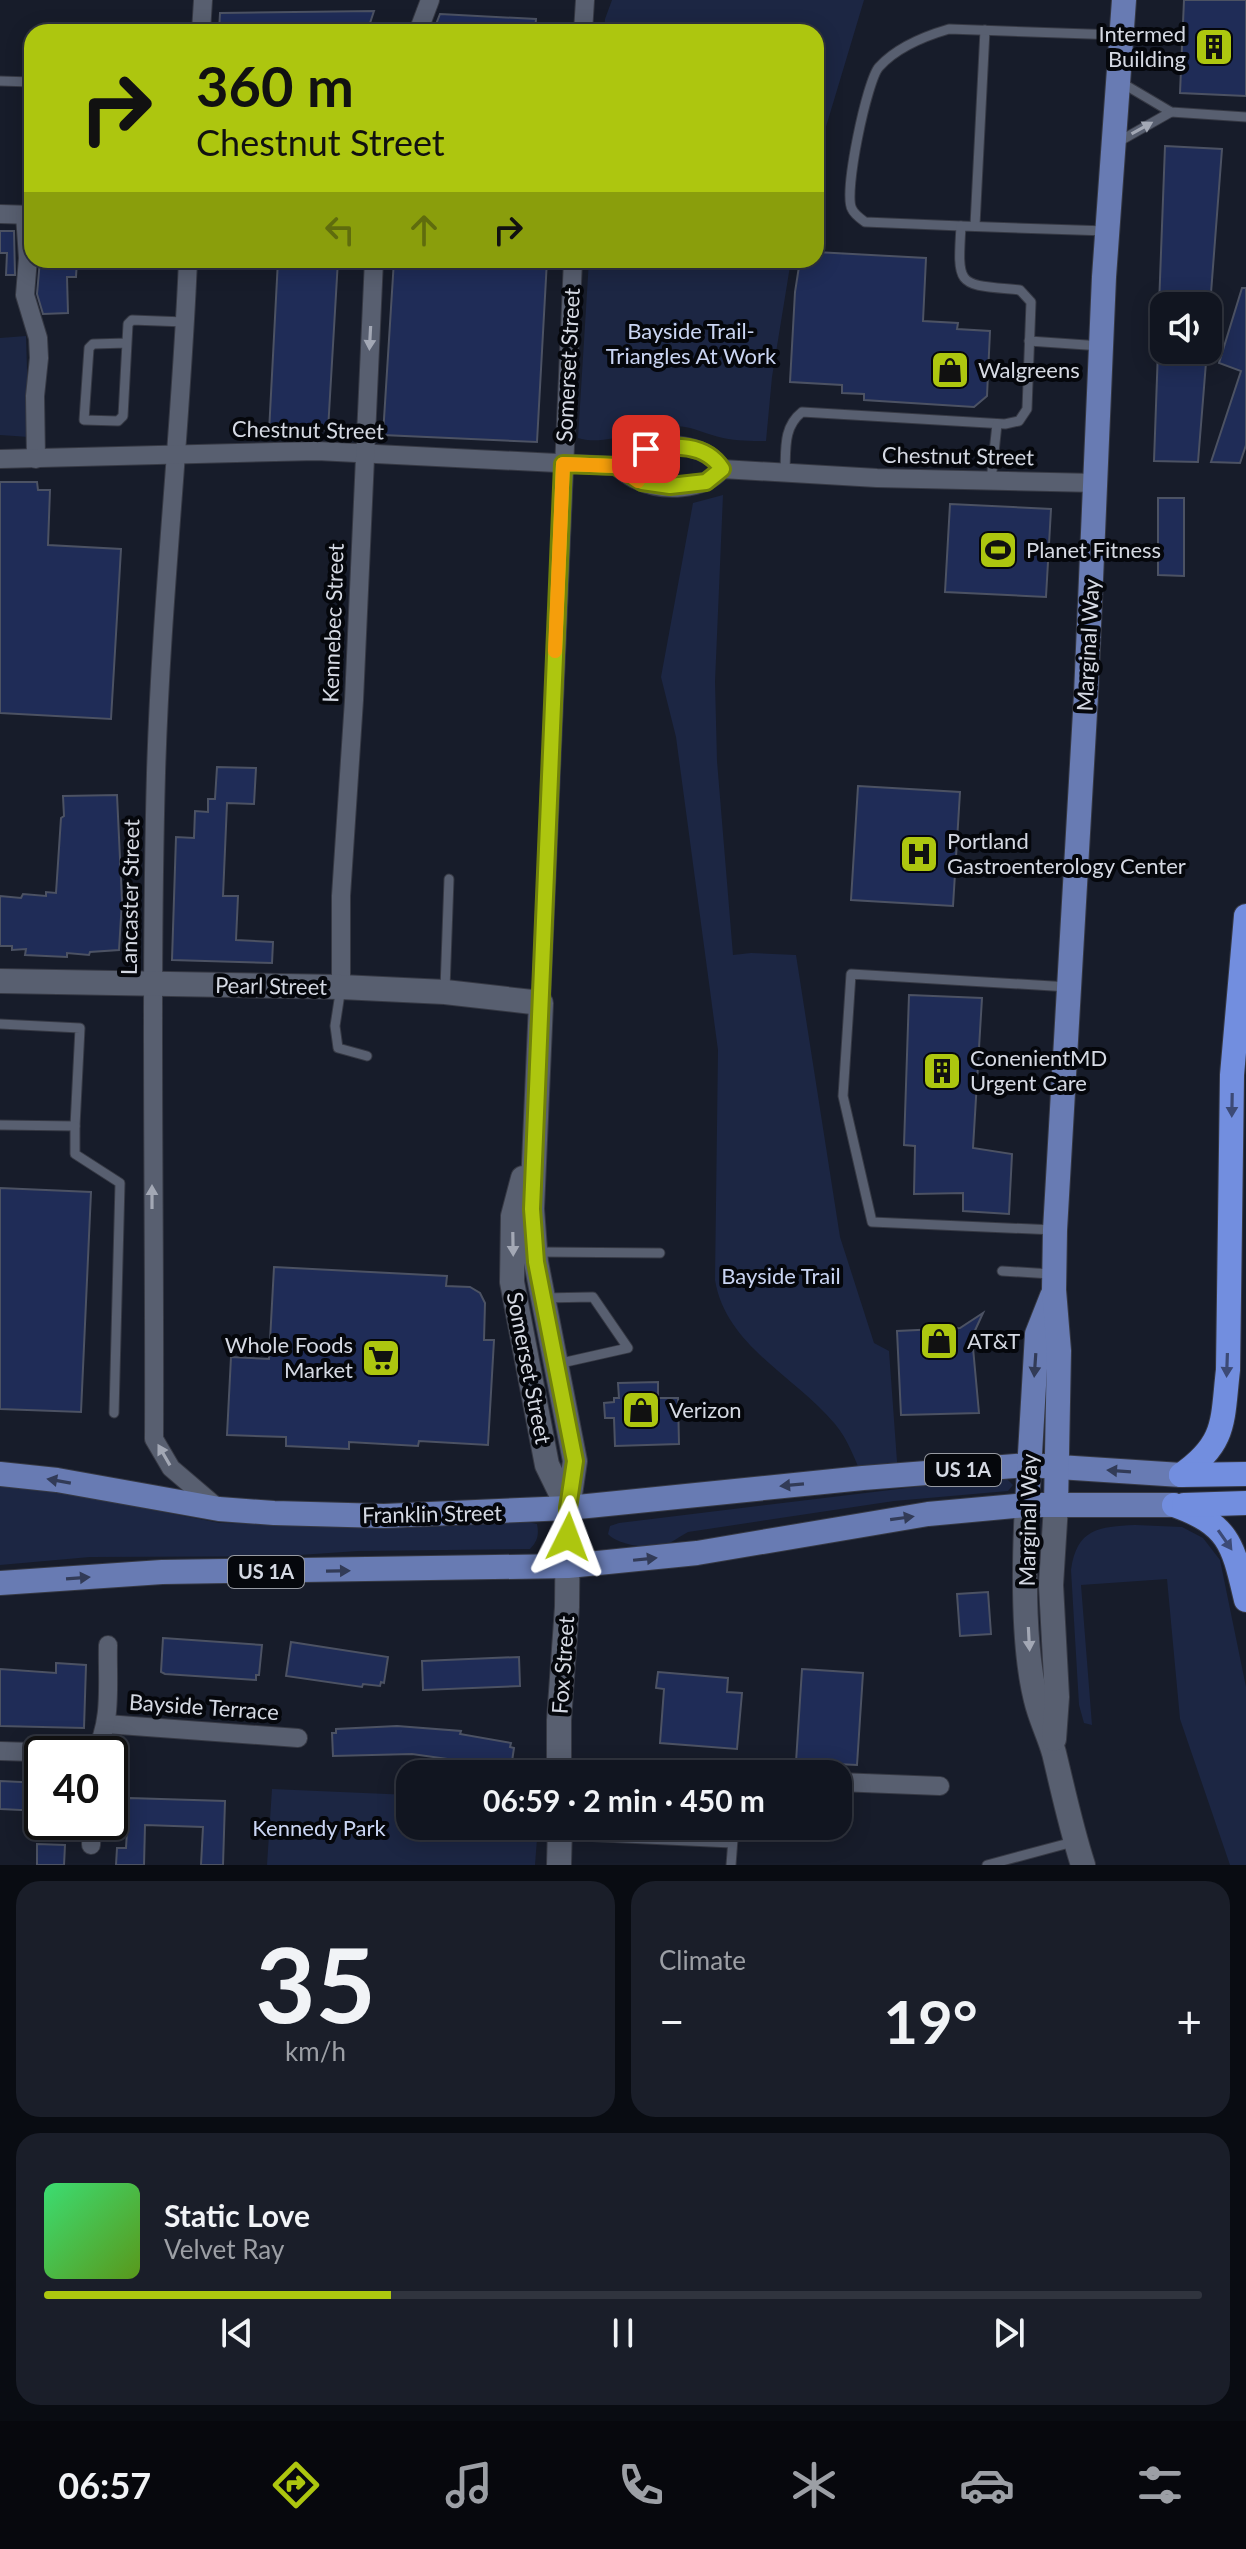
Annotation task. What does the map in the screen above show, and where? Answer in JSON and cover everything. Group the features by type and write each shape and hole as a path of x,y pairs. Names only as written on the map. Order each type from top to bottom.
{"highway":[{"path":"1181,1475 1203,1460 1213,1445 1220,1429 1225,1392 1232,1075 1246,916"},
{"name":"US 1A","path":"1181,1475 1246,1474"},
{"path":"1174,1505 1246,1503"},
{"name":"US 1A","path":"1174,1505 1202,1515 1220,1530 1233,1549 1246,1600"}],"main road":[{"name":"Marginal Way","path":"1056,1505 1059,1351 1054,1282 1055,1230 1071,987 1107,231 1124,0"},
{"name":"Marginal Way","path":"1027,1505 1037,1334 1054,1282"},
{"name":"Franklin Street","path":"0,1474 57,1480 219,1509 384,1516 568,1508 863,1478 1028,1465 1058,1467"},
{"name":"US 1A","path":"1058,1467 1181,1475"},
{"name":"US 1A","path":"0,1583 162,1572 568,1566 697,1553 894,1519 1027,1505 1174,1505"}],"street":[{"path":"202,24 203,0"},
{"path":"421,24 430,0"},
{"path":"584,24 585,0"},
{"path":"0,214 24,215"},
{"path":"27,268 25,295 38,338 36,459"},
{"name":"Lancaster Street","path":"188,268 156,772 152,984 154,1439 171,1468 219,1509"},
{"name":"Kennebec Street","path":"341,987 341,896 354,700 374,268"},
{"name":"Somerset Street","path":"568,1508 575,1461 535,1252 532,1209 573,268"},
{"name":"Chestnut Street","path":"616,466 646,449 678,446 705,452 722,469"},
{"name":"Chestnut Street","path":"0,459 317,451 616,466 642,482 670,486 706,482 722,469 877,478 1096,483"},
{"name":"Pearl Street","path":"0,981 341,987 445,992 541,1003"},
{"name":"Somerset Street","path":"533,1141 513,1216 512,1282 547,1465 568,1508"},
{"name":"Marginal Way","path":"1027,1505 1025,1556 1030,1658 1036,1701 1053,1749 1083,1865"},
{"name":"Marginal Way","path":"1053,1749 1057,1697 1051,1585 1056,1505"},
{"name":"Fox Street","path":"559,1760 568,1508"},
{"name":"Bayside Terrace","path":"104,1736 108,1645"},
{"name":"Bayside Terrace","path":"106,1724 298,1738"},
{"path":"0,1751 24,1752"},
{"path":"852,1783 940,1786"},
{"path":"91,1840 91,1845"},
{"path":"559,1865 560,1840"}],"lane":[{"path":"1107,231 865,222 851,209 848,192 868,87 879,67 926,36 949,29 1122,35"},
{"path":"975,225 985,30"},
{"path":"0,81 24,82"},
{"path":"1118,81 1171,112 1246,117"},
{"path":"1113,144 1171,112"},
{"path":"785,472 787,434 793,419 802,412 997,424 1019,421 1027,409 1031,302 1020,290 977,286 966,281 959,269 961,226"},
{"path":"127,343 93,344 89,348 84,420 118,421 123,416 127,343 128,324 132,320 185,322"},
{"path":"1029,341 1101,346"},
{"path":"991,481 997,424"},
{"path":"445,992 449,879"},
{"path":"1055,1230 872,1222 843,1096 851,974 1071,987"},
{"path":"341,987 335,1026 338,1048 367,1056"},
{"path":"0,1024 80,1028 75,1154 120,1183 114,1413"},
{"path":"0,1125 75,1126"},
{"path":"535,1252 660,1253"},
{"path":"1002,1271 1054,1282"},
{"path":"543,1298 593,1297 628,1348 556,1364"},
{"path":"689,1840 732,1843"},
{"path":"731,1865 732,1840"},
{"path":"987,1865 1075,1841"}],"green space":[{"path":"612,0 864,0 824,133 824,24 605,24"},
{"name":"Bayside Trail- Triangles At Work","path":"589,268 790,268 772,377 766,441 729,439 675,426 600,440 578,438"},
{"path":"26,336 29,437 0,435 0,338"},
{"name":"Bayside Trail","path":"723,495 715,682 717,761 733,955 796,955 840,1237 874,1343 889,1351 898,1475 863,1478 835,1424 764,1359 733,1324 715,1280 718,1050 676,737 661,677 693,503"},
{"path":"1007,1479 1013,1485 1008,1491 894,1501 688,1532 658,1546 626,1544 608,1534 610,1526 619,1523 948,1483"},
{"path":"0,1484 23,1485 220,1523 400,1526 523,1521 537,1524 538,1534 530,1549 358,1551 285,1556 90,1557 0,1565"},
{"path":"1135,1525 1182,1527 1203,1538 1220,1560 1246,1687 1246,1865 1230,1865 1180,1719 1167,1579 1081,1585 1092,1725 1084,1723 1079,1705 1071,1570 1074,1556 1084,1538 1092,1532"},
{"name":"Kennedy Park","path":"272,1789 396,1794 396,1840 537,1840 535,1865 267,1865"}],"building":[{"name":"Intermed Building","path":"1184,0 1246,0 1246,96 1180,93"},
{"path":"374,11 370,24 219,24 220,13"},
{"path":"440,14 536,19 536,24 436,24"},
{"path":"1165,146 1222,149 1211,292 1160,292"},
{"path":"0,231 14,231 15,275 6,275 7,253 0,253"},
{"path":"824,252 926,258 923,321 958,323 957,329 990,331 987,396 974,407 864,400 864,394 842,393 842,385 790,382 799,268 824,268"},
{"path":"39,268 77,268 76,277 67,277 68,313 43,314 37,294"},
{"path":"278,268 338,268 328,430 269,432"},
{"path":"393,268 547,268 537,442 383,435"},
{"path":"1242,288 1246,288 1246,445 1240,463 1211,462 1241,371 1222,364 1222,353"},
{"path":"1157,364 1206,364 1198,462 1154,461"},
{"path":"0,482 37,482 38,490 50,490 48,545 121,549 111,719 0,713"},
{"path":"1158,498 1184,498 1184,576 1158,575"},
{"name":"Planet Fitness","path":"950,504 1051,509 1046,597 945,592"},
{"path":"217,767 256,768 254,804 227,803 223,896 238,896 236,940 273,942 272,963 172,960 176,837 194,838 195,811 208,812 208,799 215,799"},
{"path":"858,786 960,792 953,906 851,900"},
{"path":"117,795 122,901 119,950 90,952 89,955 67,953 67,957 25,955 26,949 12,950 12,946 0,946 0,896 21,898 23,894 46,896 46,892 56,893 61,818 64,816 63,796"},
{"name":"ConenientMD Urgent Care","path":"909,995 982,998 973,1148 1012,1154 1009,1214 963,1211 963,1193 914,1194 915,1146 904,1145"},
{"path":"0,1188 91,1192 81,1412 0,1409"},
{"name":"Whole Foods Market","path":"274,1267 447,1276 446,1286 470,1287 480,1293 485,1303 484,1340 494,1340 488,1445 419,1441 418,1446 349,1442 349,1449 286,1446 286,1437 227,1435 231,1357 269,1359"},
{"path":"983,1313 972,1337 979,1413 901,1415 897,1331 960,1328"},
{"name":"Verizon","path":"658,1382 658,1398 678,1398 679,1444 615,1446 614,1418 605,1418 604,1403 619,1398 618,1383"},
{"path":"988,1592 991,1634 960,1636 957,1594"},
{"path":"163,1638 262,1645 259,1675 256,1675 256,1680 165,1674 161,1672"},
{"path":"291,1642 388,1657 384,1683 381,1682 380,1686 363,1684 362,1687 286,1676"},
{"path":"519,1657 520,1686 423,1690 422,1661"},
{"path":"56,1663 86,1665 84,1728 0,1726 0,1669 56,1673"},
{"path":"802,1669 863,1673 857,1765 852,1765 852,1760 796,1760"},
{"path":"658,1672 728,1678 727,1692 742,1693 737,1749 660,1743 664,1689 656,1688"},
{"path":"397,1726 461,1731 460,1734 511,1743 510,1747 514,1748 512,1760 454,1760 412,1754 333,1756 332,1733 336,1733 336,1729"},
{"path":"0,1781 24,1782 24,1810 0,1809"},
{"path":"129,1798 225,1801 223,1865 201,1865 203,1827 145,1825 144,1865 116,1865 117,1848 126,1848 128,1840"},
{"path":"37,1844 65,1845 64,1865 37,1865"}],"slow traffic":[{"path":"555,651 563,464 616,466 638,481"}],"place":[{"name":"Intermed Building","path":"1214,47"},
{"name":"Walgreens","path":"950,370"},
{"name":"Planet Fitness","path":"998,550"},
{"name":"Portland Gastroenterology Center","path":"919,854"},
{"name":"ConenientMD Urgent Care","path":"942,1071"},
{"name":"AT&T","path":"939,1341"},
{"name":"Whole Foods Market","path":"381,1358"},
{"name":"Verizon","path":"641,1410"}],"route":[{"path":"568,1537 568,1508 575,1461 536,1262 532,1209 563,464 616,466 642,482 670,486 700,484 722,469 705,452 678,446 646,449"}]}
